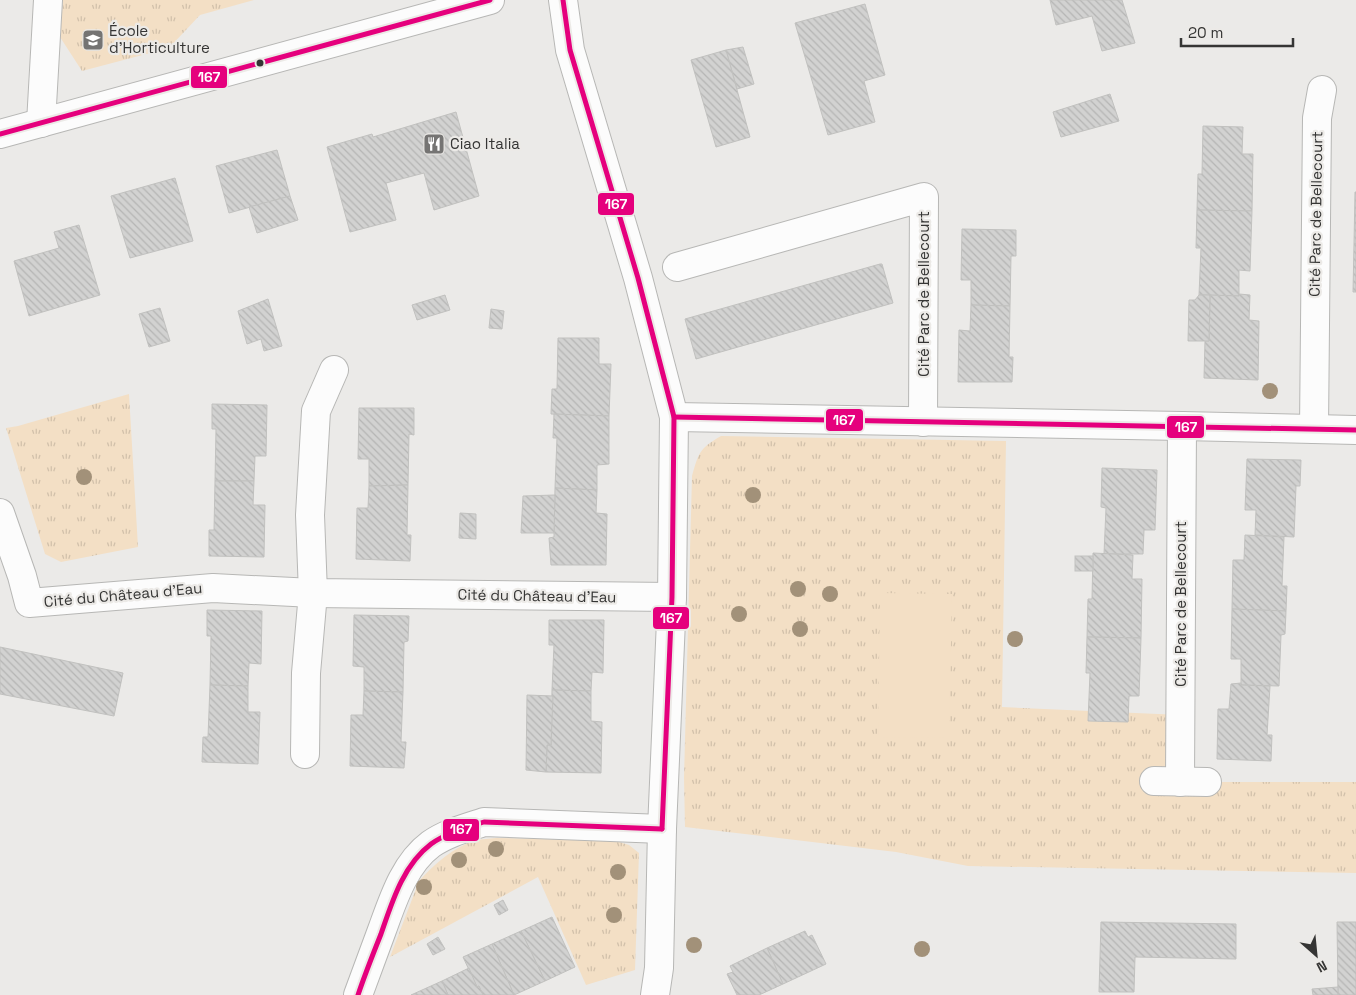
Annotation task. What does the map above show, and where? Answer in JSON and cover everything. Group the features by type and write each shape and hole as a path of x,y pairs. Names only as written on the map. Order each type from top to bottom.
{"street":[{"path":"41,123 48,0"},
{"path":"0,134 490,0"},
{"path":"563,0 570,50 638,278 674,417 672,597 662,829 659,968 655,995"},
{"name":"Cité Parc de Bellecourt","path":"1314,429 1317,118 1322,90"},
{"name":"Cité Parc de Bellecourt","path":"677,267 924,196 924,422"},
{"path":"305,754 306,673 313,593 310,515 316,411 334,370"},
{"path":"674,417 1356,430"},
{"name":"Cité Parc de Bellecourt","path":"1180,782 1182,426"},
{"name":"Cité du Château d'Eau","path":"0,513 22,576 29,603 213,588 313,593 672,597"},
{"path":"358,995 398,888 408,870 419,856 430,845 440,839 458,830 484,822 662,829"}],"green space":[{"path":"63,0 254,0 200,15 169,48 82,71 60,37"},
{"path":"129,394 138,547 61,562 45,554 6,428"},
{"path":"721,436 1006,441 1002,707 1181,715 1181,782 1356,782 1356,873 968,866 896,852 685,827 684,778 692,476 696,461 701,452 708,444"},
{"path":"880,593 952,594 949,738 878,737"},
{"path":"496,838 616,841 629,845 639,853 635,970 586,985 538,877 390,957 419,881 438,862 460,847 476,840"}],"building":[{"path":"1050,0 1122,0 1135,43 1102,51 1092,16 1056,25"},
{"path":"865,4 885,75 864,81 875,122 828,135 795,23"},
{"path":"743,47 754,84 737,89 726,50"},
{"path":"726,50 750,137 716,147 691,60"},
{"path":"1110,94 1119,121 1061,137 1053,112"},
{"path":"456,112 479,196 434,210 424,173 386,183 396,220 350,232 327,147 372,134 373,137"},
{"path":"1203,126 1243,127 1242,154 1253,154 1252,211 1197,210 1198,174 1202,174"},
{"path":"277,150 290,196 229,213 216,166"},
{"path":"175,178 193,241 130,258 111,196"},
{"path":"1355,192 1356,244 1354,244"},
{"path":"290,196 298,220 257,233 249,207"},
{"path":"1197,210 1252,211 1250,271 1239,270 1239,296 1199,295 1201,248 1196,248"},
{"path":"79,225 100,295 29,316 14,261 59,248 54,232"},
{"path":"962,229 1016,230 1016,256 1011,256 1010,306 971,305 971,280 961,280"},
{"path":"1354,244 1356,244 1356,292 1353,292"},
{"path":"882,264 893,303 696,359 685,319"},
{"path":"1239,294 1250,295 1249,320 1259,321 1258,380 1204,378 1205,341 1209,341 1210,295 1239,296"},
{"path":"445,295 450,310 417,320 412,305"},
{"path":"1199,295 1210,295 1209,341 1188,341 1189,300 1195,300"},
{"path":"268,299 282,346 264,351 261,339 247,344 238,311"},
{"path":"971,305 1010,306 1009,357 1013,357 1012,382 958,382 959,330 970,331"},
{"path":"160,308 170,341 149,347 139,314"},
{"path":"491,309 504,311 502,329 489,328"},
{"path":"558,338 599,338 599,364 611,364 609,416 551,414 552,389 557,389"},
{"path":"212,404 267,405 266,456 255,456 254,481 215,481 216,429 212,429"},
{"path":"359,408 414,408 414,435 409,434 408,485 369,486 369,459 358,459"},
{"path":"554,414 609,416 609,464 597,465 597,490 555,488 557,438 553,438"},
{"path":"1247,459 1301,460 1300,486 1296,486 1294,537 1255,535 1256,510 1245,510"},
{"path":"1102,468 1157,470 1155,530 1144,530 1143,554 1104,554 1106,508 1101,507"},
{"path":"215,481 254,481 253,505 265,505 264,557 209,556 209,530 214,530"},
{"path":"408,485 407,535 411,535 410,561 356,559 357,508 368,508 369,486"},
{"path":"555,488 597,490 596,513 607,514 606,565 551,565 549,538 554,537"},
{"path":"555,495 554,533 521,533 523,496"},
{"path":"460,513 476,514 476,539 459,538"},
{"path":"1245,535 1284,537 1282,586 1287,586 1286,611 1232,609 1233,560 1244,560"},
{"path":"1093,553 1133,555 1132,579 1142,579 1141,638 1087,637 1088,599 1092,599"},
{"path":"1075,556 1093,556 1093,571 1075,571"},
{"path":"1232,609 1286,611 1285,634 1281,635 1279,686 1241,685 1241,659 1231,659"},
{"path":"207,610 262,611 261,664 249,663 248,686 210,685 211,636 207,636"},
{"path":"354,615 409,616 408,641 404,642 403,692 364,691 364,667 353,666"},
{"path":"549,620 604,620 603,673 592,672 591,691 552,690 554,645 549,645"},
{"path":"1087,637 1141,638 1139,696 1129,696 1128,722 1088,721 1090,673 1086,673"},
{"path":"0,647 123,673 114,716 0,694"},
{"path":"1241,683 1241,685 1270,686 1267,735 1272,735 1271,761 1217,759 1218,709 1229,709 1231,684"},
{"path":"210,685 248,686 248,712 260,712 258,764 202,762 203,737 208,737"},
{"path":"552,690 591,691 591,721 602,722 601,773 546,772 547,745 551,745"},
{"path":"364,691 403,692 401,742 406,742 404,768 350,766 351,715 363,715"},
{"path":"527,695 553,696 551,745 547,745 546,772 526,770"},
{"path":"503,900 508,910 499,915 494,905"},
{"path":"552,917 575,967 545,981 521,931"},
{"path":"1101,922 1236,924 1236,959 1135,957 1134,992 1099,992"},
{"path":"1337,922 1356,922 1356,995 1338,995"},
{"path":"521,931 545,981 514,995 492,944"},
{"path":"805,931 808,937 812,935 826,964 783,984 767,948"},
{"path":"438,937 445,949 433,955 427,944"},
{"path":"492,944 514,995 483,995 479,986 477,987 463,957"},
{"path":"767,948 783,984 759,995 737,995 727,974 733,972 730,966"},
{"path":"469,968 477,987 479,986 483,995 448,995 442,981"},
{"path":"442,981 448,995 411,995"},
{"path":"1338,987 1338,995 1313,995 1312,989"}],"transit line":[{"name":"167","path":"0,134 490,0"},
{"name":"167","path":"563,0 570,50 638,278 674,417 672,597 662,829"},
{"name":"167","path":"674,417 1356,430"},
{"name":"167","path":"358,995 390,909 406,873 421,853 437,840 456,831 484,822 662,829"}],"place":[{"name":"École d'Horticulture","path":"93,40"},
{"name":"Ciao Italia","path":"434,144"}]}
